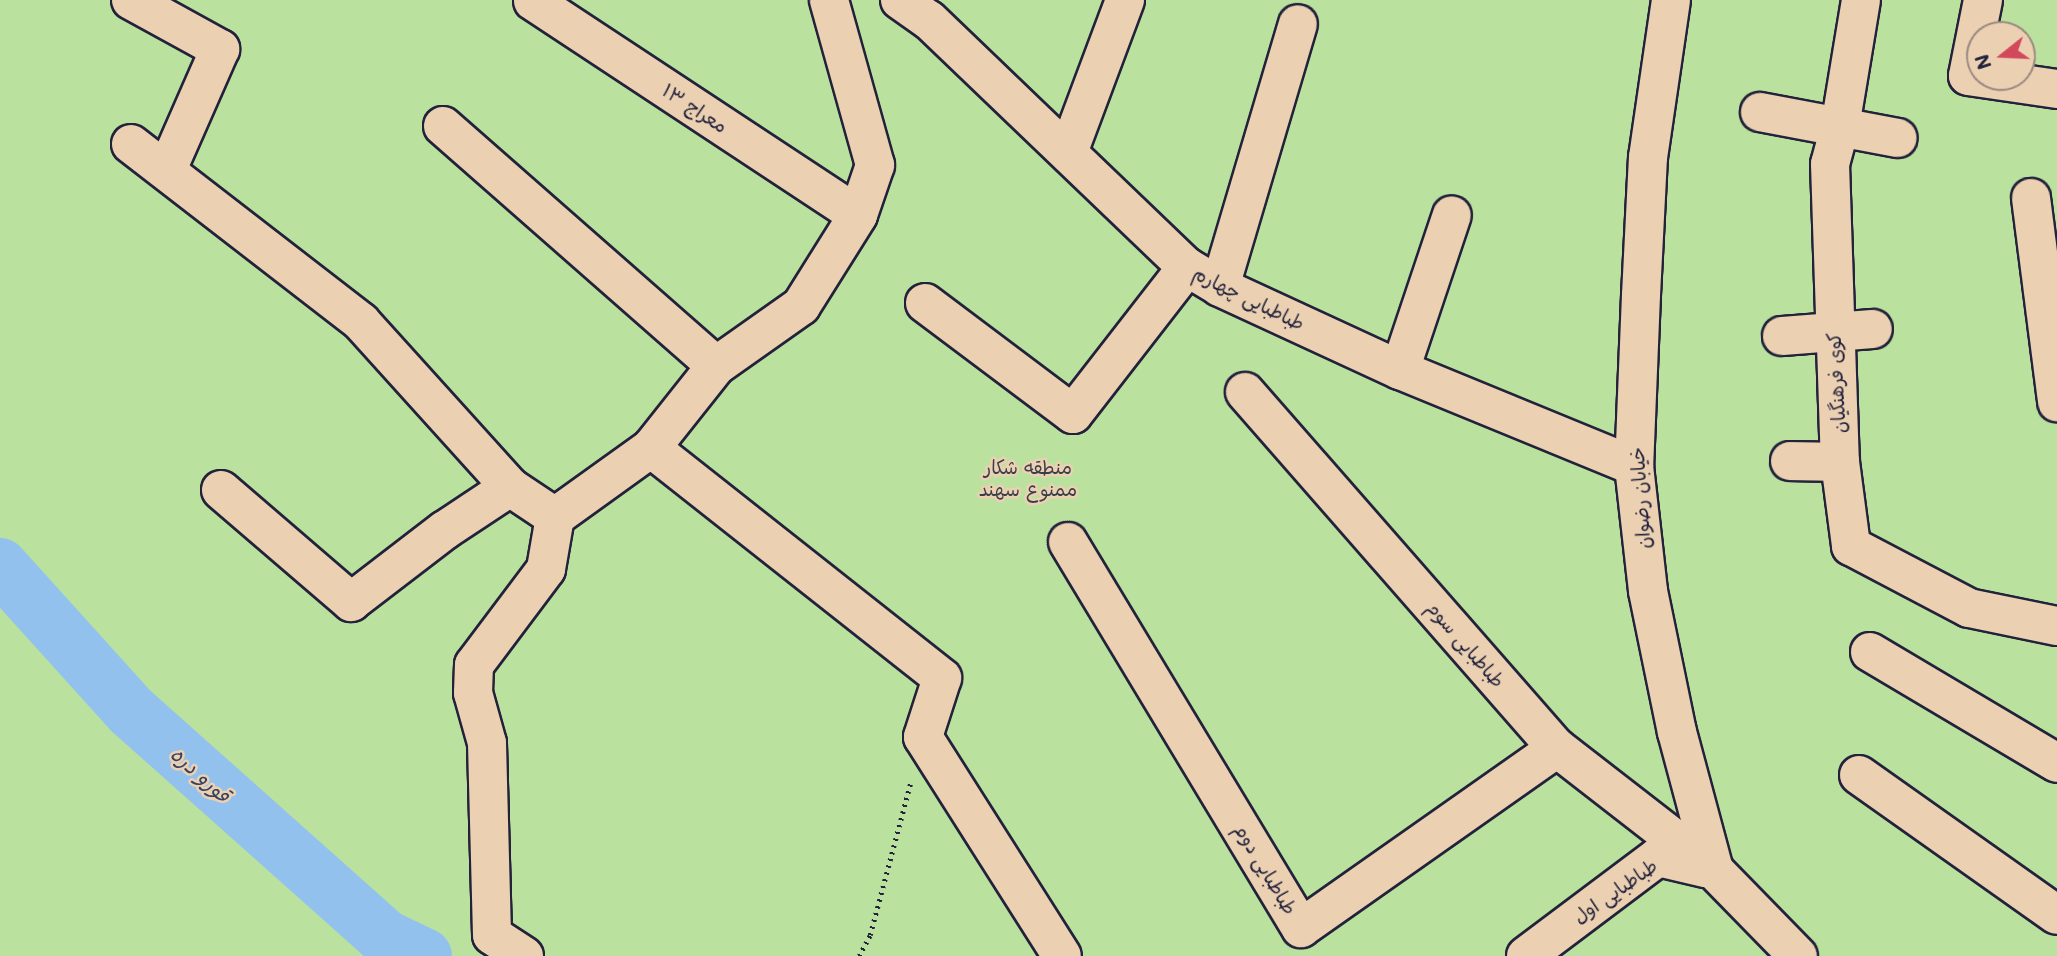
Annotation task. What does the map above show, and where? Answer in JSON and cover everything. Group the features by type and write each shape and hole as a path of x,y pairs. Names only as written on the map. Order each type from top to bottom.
{"street":[{"path":"131,0 220,49 167,170"},
{"path":"524,956 492,935 487,743 473,693 474,665 546,569 555,517 651,448 716,366 801,306 858,215 875,165 829,0"},
{"name":"طباطبایی چهارم","path":"900,0 929,20 1069,150 1187,267 1220,287 1400,370 1634,466"},
{"path":"1069,150 1125,0"},
{"name":"خیابان رضوان","path":"1671,0 1648,157 1634,466 1648,591 1677,732 1714,870 1797,956"},
{"name":"کوی فرهنگیان","path":"1861,0 1840,127 1830,164 1833,333 1840,462 1851,546 1969,608 2057,626"},
{"path":"1983,0 1968,76 2057,89"},
{"name":"معراج ۱۳","path":"533,1 858,215"},
{"path":"1220,287 1298,24"},
{"path":"1760,112 1898,138"},
{"path":"443,126 716,366"},
{"path":"131,144 361,322 510,487 555,517"},
{"path":"2031,198 2057,402"},
{"path":"1400,370 1452,215"},
{"path":"925,303 1073,414 1187,267"},
{"path":"1782,336 1873,329"},
{"name":"طباطبایی سوم","path":"1245,392 1557,748 1714,870"},
{"path":"651,448 942,678 923,737 1062,956"},
{"path":"1790,461 1840,462"},
{"path":"221,489 351,602 445,530 510,487"},
{"name":"طباطبایی دوم","path":"1068,542 1301,928 1557,748"},
{"path":"1870,652 2057,763"},
{"path":"1859,775 2057,915"},
{"name":"طباطبایی اول","path":"1526,956 1658,857 1714,870"}],"path":[{"path":"859,956 870,935 923,737"}],"green space":[{"name":"منطقه شکار ممنوع سهند","path":"0,0 2057,0 2057,956 0,956"}],"waterway":[{"name":"قورو دره","path":"0,566 131,711 386,938 424,956"}]}
